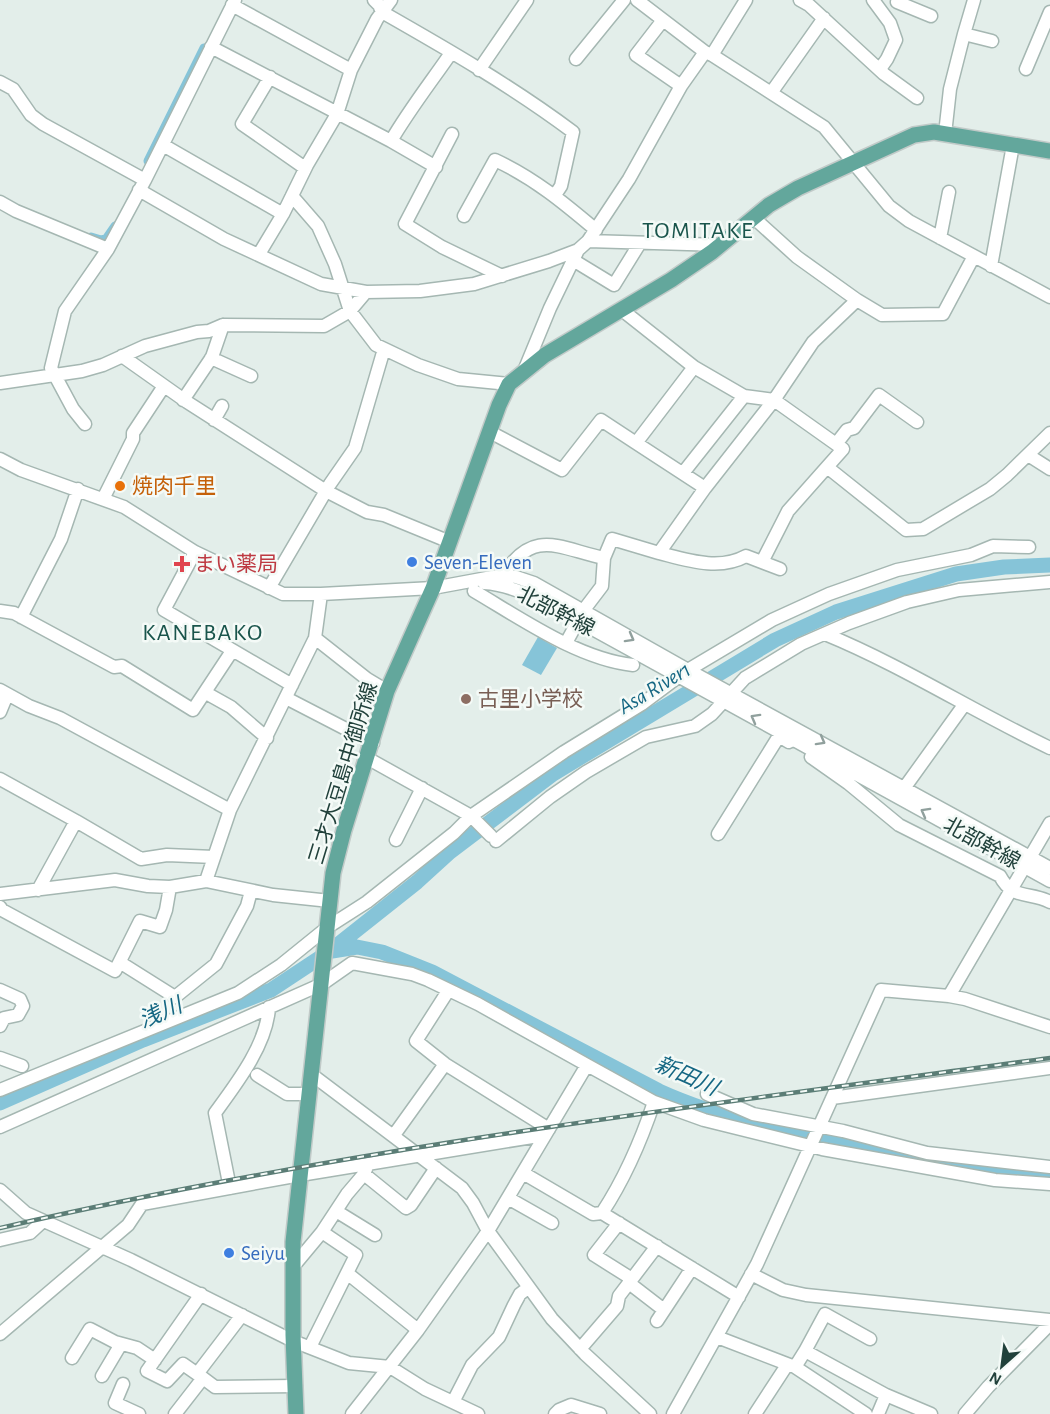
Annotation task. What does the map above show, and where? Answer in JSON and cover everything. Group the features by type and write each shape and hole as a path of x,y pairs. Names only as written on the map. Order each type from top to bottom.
{"main road":[{"name":"三才大豆島中御所線","path":"296,1414 292,1268 333,873 387,691 434,588 499,405 509,384 545,355 671,280 721,245 769,206 798,188 914,135 934,132 1013,145 1049,148"}],"street":[{"path":"374,0 382,12 542,109 573,132 561,186 555,195"},
{"path":"259,254 337,114 351,70 382,12 391,0"},
{"path":"479,70 527,0"},
{"path":"576,59 624,0"},
{"path":"637,0 709,53 825,127 889,206 909,221 1050,297"},
{"path":"524,371 575,255 596,230 629,179 681,86 709,53 746,0"},
{"path":"800,0 810,5 880,69 917,98"},
{"path":"873,0 895,32 896,40 880,69"},
{"path":"945,134 950,89 975,0"},
{"path":"886,18 898,1 931,16"},
{"path":"85,424 73,409 51,368 65,311 108,249 233,2 351,70"},
{"path":"1026,69 1050,12"},
{"path":"771,93 824,18"},
{"path":"663,20 636,55 681,86"},
{"path":"964,34 992,41"},
{"path":"211,47 436,167"},
{"path":"391,141 412,105 424,93 451,53"},
{"path":"270,77 242,124 305,168"},
{"path":"0,82 13,89 31,116 224,239 321,284 366,292 446,289 474,284 575,255"},
{"path":"452,134 405,224 450,251 502,276"},
{"path":"162,145 283,214"},
{"path":"991,266 1013,145"},
{"path":"464,216 495,160 527,175 555,195 596,230"},
{"path":"940,238 949,192"},
{"path":"292,196 318,226 335,264 341,289 350,311 371,340 384,349 418,365 458,379 509,384"},
{"path":"0,202 16,211 108,249"},
{"path":"754,218 797,257 882,315 944,314 974,256"},
{"path":"588,241 721,245"},
{"path":"575,255 614,285 640,243"},
{"path":"0,383 82,371 103,365 153,344 223,326 248,324 318,327 339,319 350,311 366,292"},
{"path":"659,553 705,488 774,400 813,342 857,300"},
{"path":"622,310 694,367 744,396 774,400 843,448 788,511 762,562"},
{"path":"183,400 212,358 223,326"},
{"path":"269,588 326,491 355,448 384,349"},
{"path":"122,356 183,400 326,491 367,512 384,515 450,542"},
{"path":"212,358 251,376"},
{"path":"636,443 694,367"},
{"path":"103,499 133,439 133,433 164,386"},
{"path":"836,444 847,430 854,428 879,395 917,422"},
{"path":"683,473 744,396"},
{"path":"214,420 222,406"},
{"path":"490,432 562,470 601,420 705,488"},
{"path":"827,467 906,530 922,529 999,482 1050,433"},
{"path":"1028,455 1050,469"},
{"path":"0,459 21,470 124,507 195,552 283,594 434,588 462,583"},
{"path":"21,617 61,539 78,489"},
{"path":"566,643 580,616 602,586 604,558 612,539 693,561 716,565 746,556 780,569"},
{"path":"503,576 511,562 539,544 557,544 604,558"},
{"path":"0,1090 238,993 281,966 367,902 473,818 564,752 772,620 829,594 897,570 971,555 993,546 1029,547"},
{"path":"195,552 164,610 292,685"},
{"name":"北部幹線","path":"462,583 503,576 516,577 534,583 580,616 1028,862 1050,881"},
{"name":"北部幹線","path":"462,583 483,582 506,586 580,616"},
{"path":"367,759 473,818 494,838 586,772 646,737 694,726 712,714 723,694 801,644 907,602 959,590 1050,582"},
{"path":"474,591 566,643 619,664 633,665"},
{"path":"206,881 230,810 315,638 321,594"},
{"path":"0,611 14,613 114,667 122,666 194,710 232,651"},
{"path":"825,634 857,647 1050,748"},
{"path":"315,638 367,680 387,691"},
{"path":"0,712 4,693 60,718 230,810"},
{"path":"206,693 231,706 267,738"},
{"path":"286,699 373,743"},
{"path":"885,813 964,705"},
{"path":"718,834 779,736 848,783 899,825 1000,876 1004,885 1012,891 1043,898 1050,902"},
{"path":"0,778 141,859 167,855 214,857"},
{"path":"396,840 399,825 422,788"},
{"path":"38,890 76,821"},
{"path":"949,996 1050,823"},
{"name":"北部幹線","path":"1028,862 1050,868"},
{"path":"0,894 115,880 170,887 206,881 250,891 330,901"},
{"path":"0,907 115,971 140,921 160,927 170,887"},
{"path":"121,963 175,997 216,964 247,906 250,891"},
{"path":"0,1127 269,1007 352,963 412,974 428,980 478,1004 654,1102 704,1120 815,1137 995,1180 1050,1184"},
{"path":"0,990 21,999 23,1006 18,1015 4,1018 0,1026"},
{"path":"673,1414 751,1274 881,990 965,999 1050,1027"},
{"path":"448,991 416,1041 445,1064 547,1132"},
{"path":"230,1188 215,1113 238,1082 261,1038 268,1019 269,1007"},
{"path":"0,1058 21,1066"},
{"path":"394,1135 445,1064"},
{"path":"352,1414 418,1330 488,1231 587,1065"},
{"path":"832,1098 1050,1068"},
{"path":"257,1074 287,1094 309,1094"},
{"path":"311,1074 462,1188 488,1231 552,1319 580,1349 650,1414"},
{"path":"707,1094 815,1137 843,1131 927,1153 1050,1167"},
{"path":"602,1213 618,1188 642,1138 654,1102"},
{"path":"0,1334 128,1225 142,1204 300,1175 366,1169 419,1156 547,1132"},
{"path":"366,1169 406,1208 411,1205 436,1168"},
{"path":"292,1268 322,1233 366,1169"},
{"path":"523,1173 593,1214 602,1213 739,1297"},
{"path":"0,1190 26,1213 201,1294 293,1341 349,1363 390,1367 425,1389 478,1414"},
{"path":"508,1198 552,1223"},
{"path":"336,1210 375,1234"},
{"path":"0,1240 30,1233 44,1221"},
{"path":"619,1223 594,1255 664,1310"},
{"path":"310,1347 356,1255 322,1233"},
{"path":"580,1349 617,1306 619,1296 657,1246"},
{"path":"657,1321 692,1268"},
{"path":"347,1273 418,1330"},
{"path":"751,1274 783,1290 806,1295 1050,1322"},
{"path":"453,1402 472,1365 499,1336 520,1294 528,1288"},
{"path":"201,1294 147,1371 167,1381 183,1364 215,1387 296,1386"},
{"path":"755,1414 805,1351 825,1314 870,1339"},
{"path":"175,1414 242,1315"},
{"path":"972,1412 995,1379 1050,1322"},
{"path":"72,1358 90,1329 121,1344 137,1348 155,1360"},
{"path":"717,1337 791,1366 866,1414"},
{"path":"102,1376 121,1344"},
{"path":"805,1351 886,1395 931,1414"},
{"path":"123,1384 115,1403 139,1414"},
{"path":"878,1414 886,1395"},
{"path":"555,1414 572,1404 600,1414"}],"water":[{"path":"538,637 557,648 541,675 522,665"}],"waterway":[{"path":"148,161 204,48"},
{"path":"91,237 106,239 115,226"},
{"name":"Asa River1","path":"0,1103 143,1040 271,990 330,951 417,882 450,852 553,774 775,640 836,612 956,574 1004,567 1050,565"},
{"name":"新田川","path":"332,951 357,947 382,952 432,972 659,1091 733,1118 784,1131 908,1155 979,1166 1050,1173"}],"railway":[{"path":"0,1228 261,1174 392,1152 655,1112 1050,1058"}],"place":[{"name":"焼肉千里","path":"120,486"},
{"name":"Seven-Eleven","path":"412,562"},
{"name":"まい薬局","path":"182,564"},
{"name":"古里小学校","path":"466,699"},
{"name":"Seiyu","path":"229,1253"}],"district":[{"name":"TOMITAKE","path":"698,230"},
{"name":"KANEBAKO","path":"203,632"}],"water label":[{"name":"浅川","path":"160,1012"}]}
